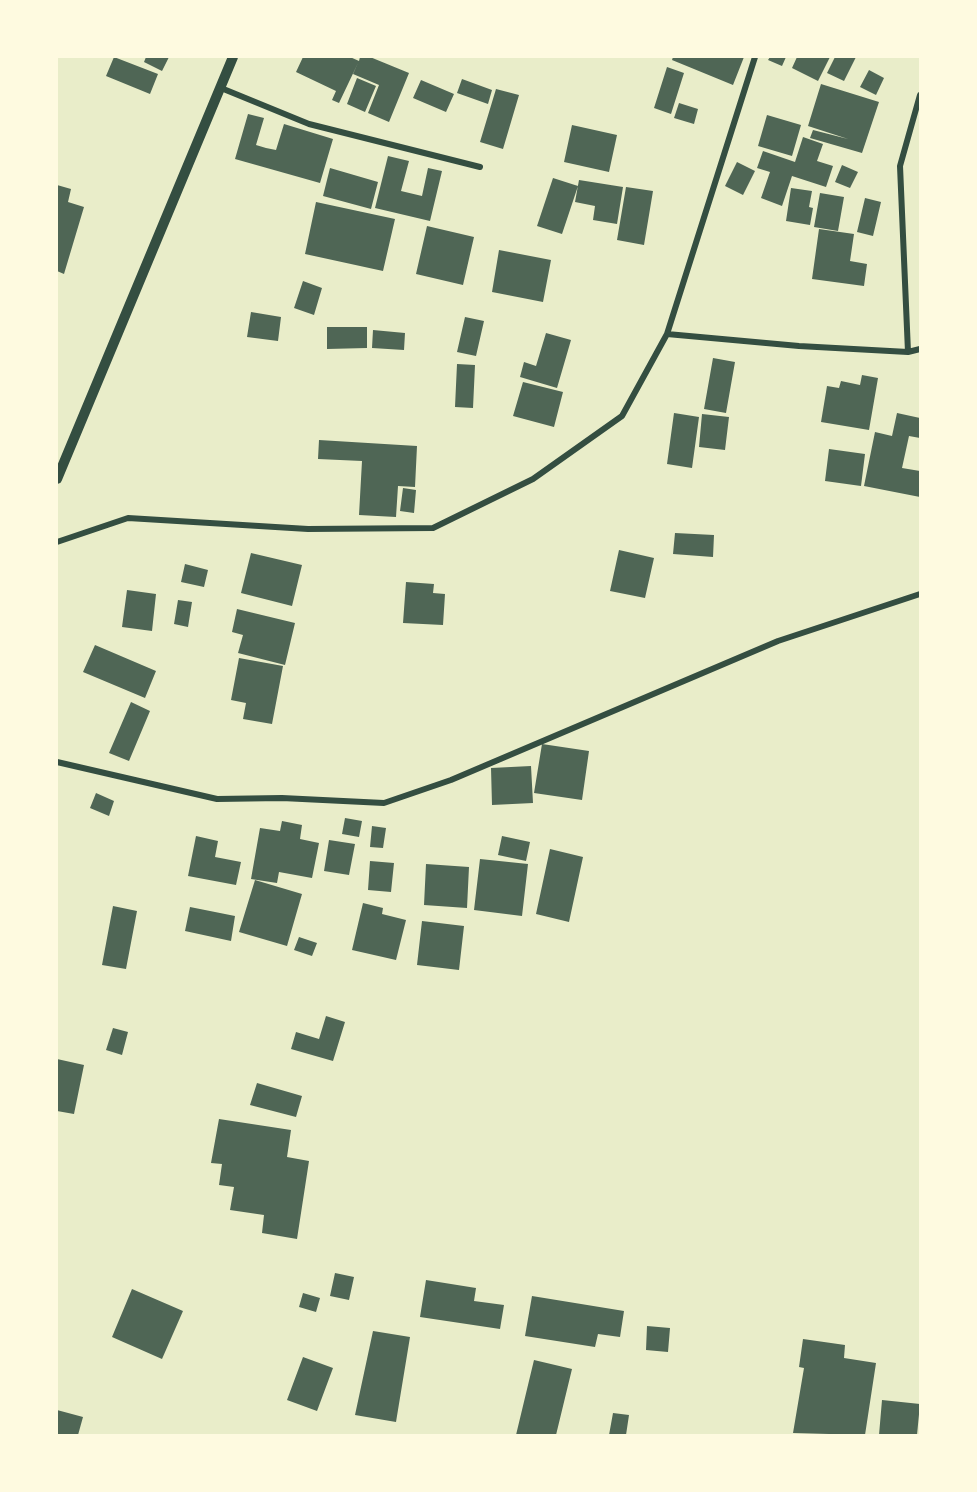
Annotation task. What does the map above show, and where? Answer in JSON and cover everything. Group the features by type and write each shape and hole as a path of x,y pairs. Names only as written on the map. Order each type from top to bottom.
{"street":[{"path":"57,478 233,57"},
{"path":"57,542 128,518 308,529 433,528 534,479 622,416 667,334 754,57"},
{"path":"220,88 309,124 480,167"},
{"path":"908,352 900,166 920,95"},
{"path":"667,334 798,346 908,352 920,349"},
{"path":"57,762 217,799 282,798 384,803 451,780 778,641 920,594"}],"building":[{"path":"114,57 158,74 150,94 106,76"},
{"path":"146,57 169,57 162,71 144,62"},
{"path":"303,57 350,57 359,61 360,57 370,57 409,73 389,122 368,113 379,85 353,74 358,63 339,103 332,100 336,91 296,72"},
{"path":"673,57 744,57 733,85 672,60"},
{"path":"770,57 786,57 782,66 768,60"},
{"path":"797,57 830,57 818,81 792,68"},
{"path":"835,57 856,57 844,81 827,73"},
{"path":"667,67 684,73 671,114 654,108"},
{"path":"869,70 884,78 876,95 860,87"},
{"path":"357,78 376,86 365,112 347,104"},
{"path":"462,79 492,90 488,104 457,93"},
{"path":"421,80 454,94 446,112 413,98"},
{"path":"821,84 879,102 862,153 810,138 813,130 848,139 808,126"},
{"path":"496,89 519,95 503,149 480,142"},
{"path":"679,103 698,109 694,124 674,118"},
{"path":"248,114 264,118 256,145 266,148 276,150 284,124 333,139 320,183 235,159"},
{"path":"767,115 801,125 792,156 758,146"},
{"path":"572,125 617,135 609,172 564,162"},
{"path":"803,137 823,144 817,161 833,166 826,187 792,176 782,206 761,198 770,172 757,168 763,151 795,162"},
{"path":"388,156 409,161 401,191 422,196 428,168 442,171 430,221 375,208"},
{"path":"737,162 755,171 743,195 725,186"},
{"path":"842,165 858,172 850,188 835,182"},
{"path":"330,168 378,182 371,209 323,196"},
{"path":"553,178 578,186 562,234 537,226"},
{"path":"579,180 623,187 617,224 593,220 595,206 575,202"},
{"path":"57,185 71,189 68,202 84,207 64,274 57,271"},
{"path":"626,187 653,191 644,245 617,240"},
{"path":"791,188 812,191 809,207 813,208 810,225 786,221"},
{"path":"820,193 844,197 838,231 814,227"},
{"path":"865,198 881,202 873,236 857,232"},
{"path":"316,202 395,219 383,271 305,254"},
{"path":"427,226 474,237 463,285 416,274"},
{"path":"819,229 854,234 850,261 867,264 864,286 812,279"},
{"path":"499,250 551,260 543,302 492,292"},
{"path":"303,281 322,288 314,315 294,308"},
{"path":"251,312 281,317 278,341 247,337"},
{"path":"465,317 484,321 476,356 457,352"},
{"path":"327,327 367,327 367,348 327,349"},
{"path":"373,330 405,333 404,350 372,348"},
{"path":"546,333 571,340 557,388 520,377 524,362 536,366"},
{"path":"713,358 735,362 726,413 704,409"},
{"path":"457,364 475,365 473,408 455,407"},
{"path":"862,375 878,378 869,430 821,422 827,386 839,388 841,381 860,385"},
{"path":"523,382 563,392 554,427 513,416"},
{"path":"674,413 699,417 692,468 667,464"},
{"path":"897,413 920,418 920,438 909,436 902,468 920,471 920,497 864,486 875,432 892,436"},
{"path":"702,414 729,417 725,450 699,447"},
{"path":"319,440 417,446 415,487 398,486 396,517 359,515 362,461 318,459"},
{"path":"829,449 865,454 861,486 825,481"},
{"path":"403,488 416,490 414,513 400,511"},
{"path":"675,533 714,535 713,557 673,554"},
{"path":"619,550 654,558 645,598 610,591"},
{"path":"251,553 302,565 292,606 241,593"},
{"path":"185,564 208,570 204,587 181,582"},
{"path":"406,582 434,584 433,593 445,594 443,625 403,623"},
{"path":"127,590 156,594 152,631 122,627"},
{"path":"178,600 192,602 188,627 174,624"},
{"path":"237,609 295,623 285,665 238,653 243,635 232,632"},
{"path":"95,645 156,671 145,698 83,672"},
{"path":"239,658 283,666 272,724 243,719 246,703 231,700"},
{"path":"131,702 150,711 129,761 109,753"},
{"path":"542,744 589,751 582,800 534,793"},
{"path":"531,766 533,803 492,805 491,768"},
{"path":"96,793 114,801 109,816 90,808"},
{"path":"345,818 362,821 359,837 342,834"},
{"path":"282,821 302,825 300,839 319,843 312,878 279,872 277,883 251,879 260,828 280,831"},
{"path":"372,826 386,828 383,848 370,847"},
{"path":"196,836 218,841 215,857 241,862 236,885 188,876"},
{"path":"502,836 530,842 526,861 498,855"},
{"path":"329,840 355,844 349,875 324,871"},
{"path":"550,849 583,857 569,922 536,914"},
{"path":"480,859 528,864 522,916 474,910"},
{"path":"370,861 394,863 391,892 368,890"},
{"path":"426,864 469,867 467,908 424,905"},
{"path":"255,880 302,894 287,946 239,932"},
{"path":"363,903 383,908 382,914 406,920 396,960 352,950"},
{"path":"113,906 137,911 126,969 102,965"},
{"path":"190,907 235,916 231,941 185,931"},
{"path":"422,921 464,926 459,970 417,965"},
{"path":"299,937 317,943 312,956 294,950"},
{"path":"326,1016 345,1022 333,1061 291,1049 296,1032 319,1039"},
{"path":"113,1028 128,1032 122,1055 106,1050"},
{"path":"57,1059 84,1065 74,1114 57,1111"},
{"path":"257,1083 302,1096 296,1117 250,1105"},
{"path":"219,1119 291,1130 287,1157 309,1161 297,1239 262,1233 264,1215 230,1210 234,1187 219,1185 222,1164 211,1163"},
{"path":"335,1273 354,1277 349,1300 330,1296"},
{"path":"426,1280 476,1288 474,1301 504,1305 500,1329 420,1317"},
{"path":"132,1289 183,1311 162,1359 112,1337"},
{"path":"303,1293 320,1298 316,1312 299,1307"},
{"path":"532,1296 624,1311 620,1337 598,1334 595,1347 525,1336"},
{"path":"647,1326 670,1328 668,1352 646,1350"},
{"path":"373,1331 410,1337 396,1422 355,1415"},
{"path":"803,1339 845,1345 844,1358 876,1363 865,1435 793,1433 804,1368 799,1367"},
{"path":"303,1357 333,1368 317,1411 287,1400"},
{"path":"534,1360 572,1369 556,1435 516,1435"},
{"path":"882,1400 920,1404 917,1435 879,1435"},
{"path":"57,1410 83,1417 78,1435 57,1435"},
{"path":"613,1413 629,1415 626,1435 609,1435"}]}
